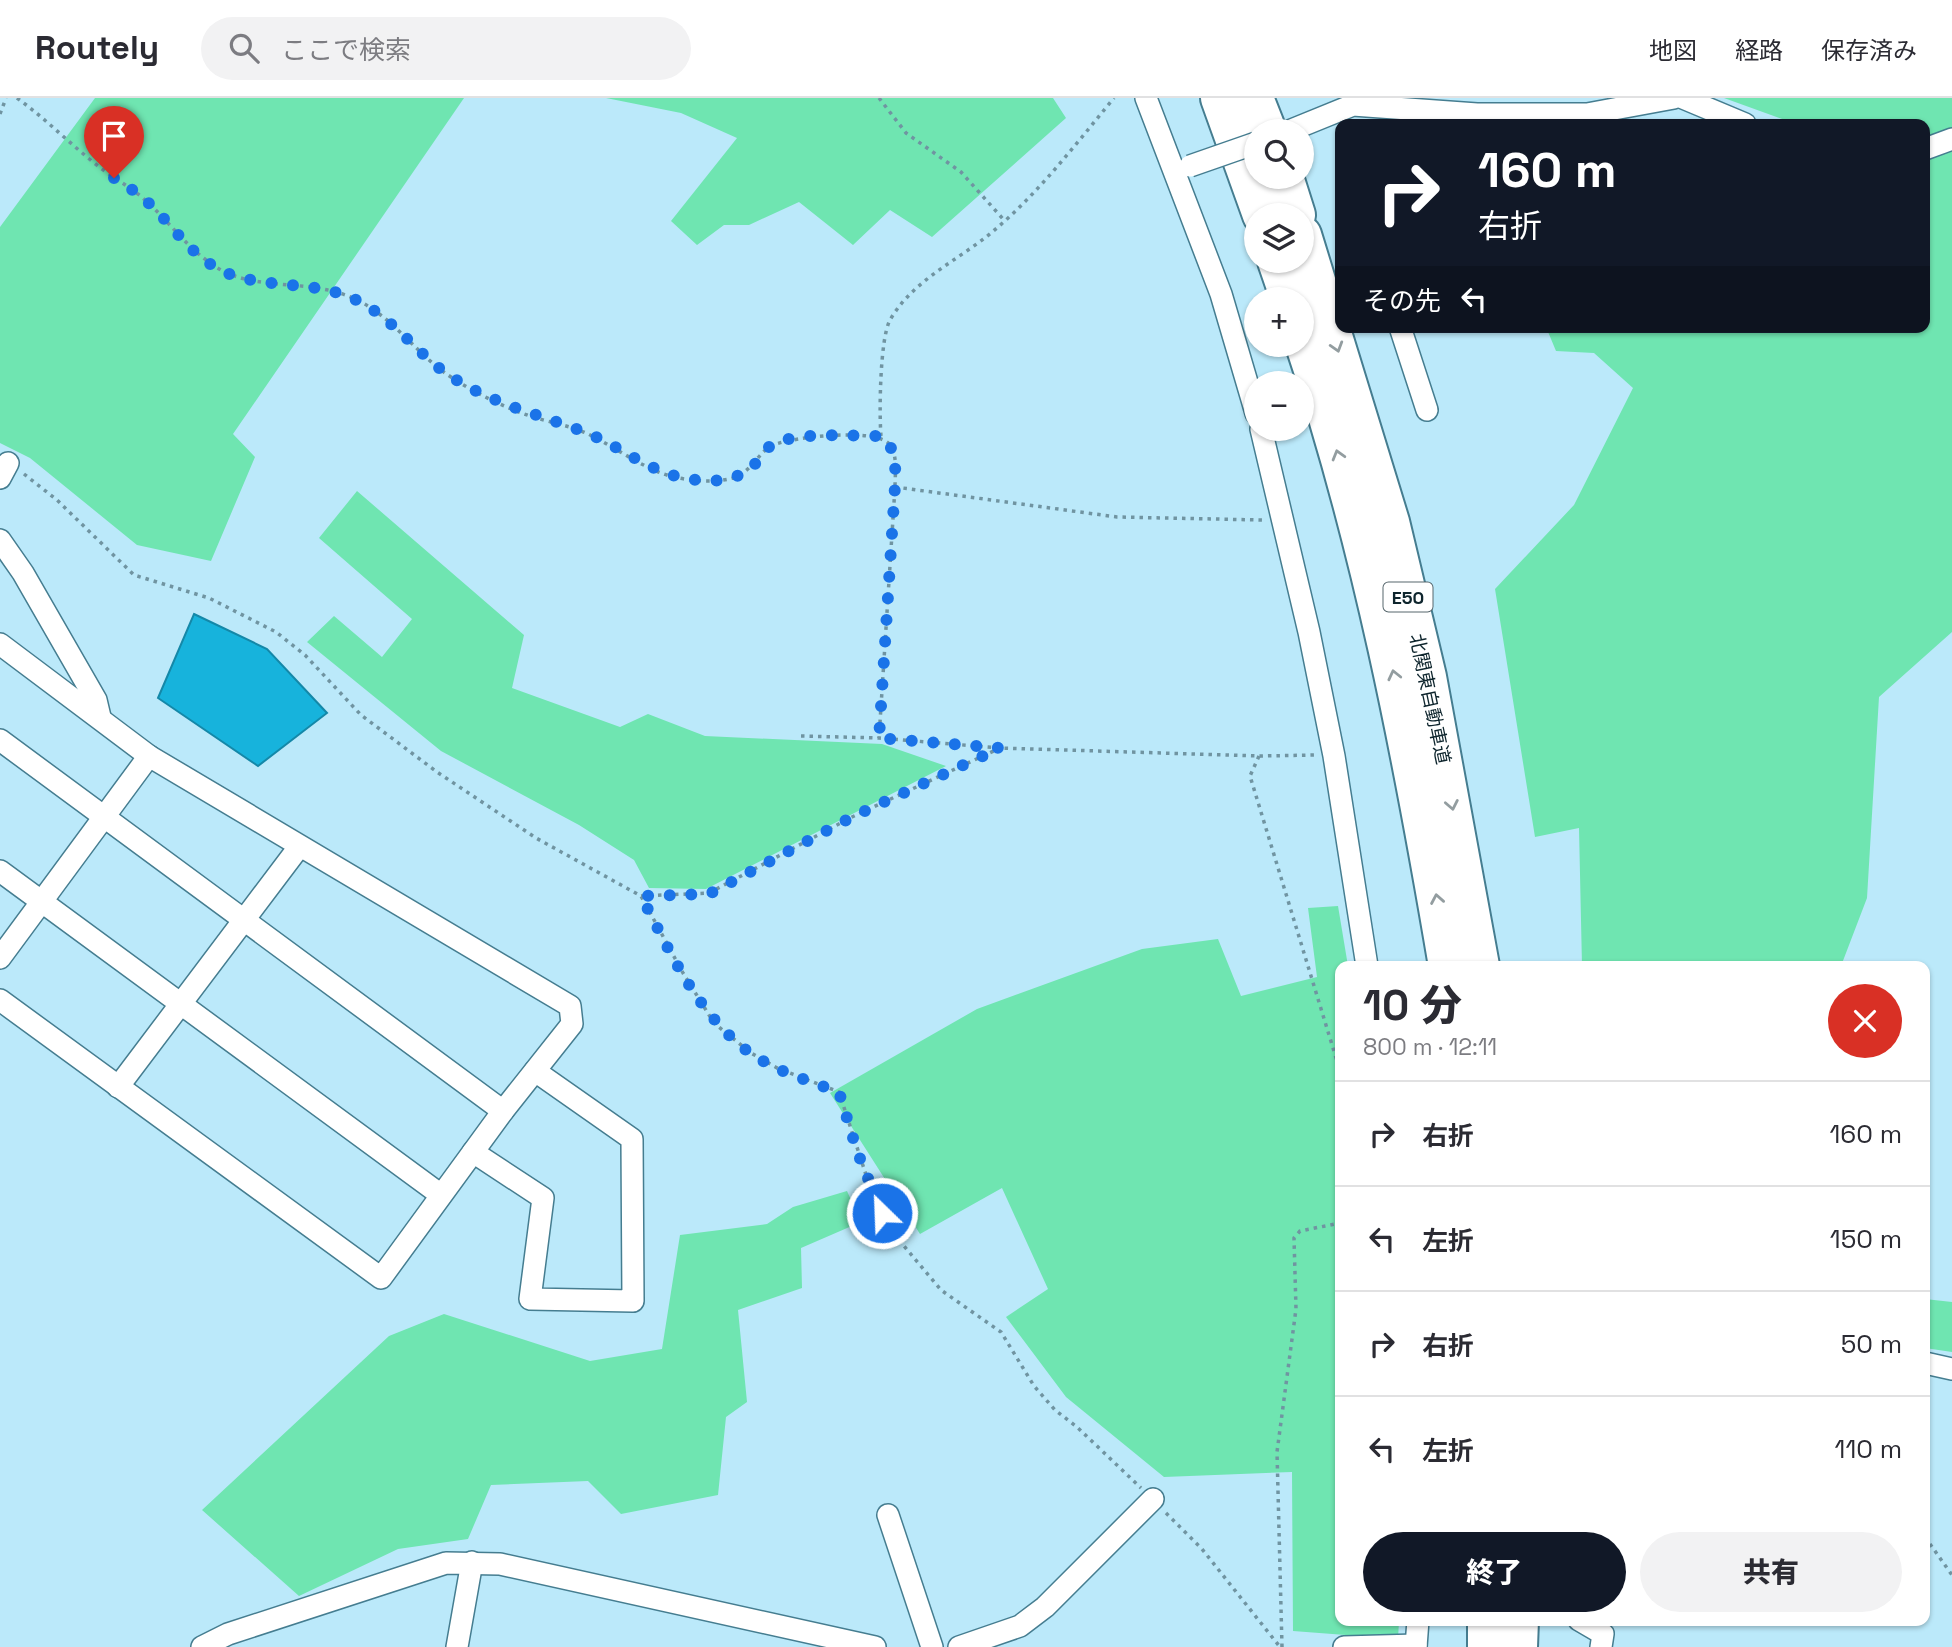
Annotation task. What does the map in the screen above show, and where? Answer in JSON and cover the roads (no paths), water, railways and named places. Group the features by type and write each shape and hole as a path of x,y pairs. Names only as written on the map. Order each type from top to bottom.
{"highway":[{"path":"1220,98 1258,203"},
{"path":"1254,98 1262,119"},
{"name":"北関東自動車道","path":"1314,273 1390,522 1427,677 1479,961"},
{"name":"北関東自動車道","path":"1309,357 1360,530 1394,674 1447,961"},
{"path":"1487,1626 1487,1647"},
{"path":"1518,1647 1519,1626"}],"street":[{"path":"1146,98 1183,169 1245,371"},
{"path":"1314,122 1353,105 1477,114 1587,114 1674,98"},
{"path":"1683,98 1733,119"},
{"path":"1930,147 1952,139"},
{"path":"1183,169 1244,147"},
{"path":"1402,333 1427,410"},
{"path":"1264,441 1283,516 1334,756 1366,961"},
{"path":"0,540 23,573 96,700 100,717"},
{"path":"0,644 149,756 570,1006 572,1024 503,1111 381,1278 0,1000"},
{"path":"0,740 503,1111"},
{"path":"0,958 149,756"},
{"path":"118,1087 299,847"},
{"path":"0,871 442,1195"},
{"path":"473,1152 543,1198 530,1299 633,1301 632,1139 535,1071"},
{"path":"1930,1364 1952,1368"},
{"path":"959,1647 1020,1626 1045,1607 1153,1499"},
{"path":"888,1515 932,1647"},
{"path":"202,1647 228,1634 372,1585 446,1563 472,1562 500,1564 874,1647"},
{"path":"457,1647 472,1562"},
{"path":"1344,1647 1416,1646 1418,1626"},
{"path":"1591,1626 1604,1633 1601,1647"}],"water":[{"path":"194,614 267,649 327,713 258,766 158,698"}]}
